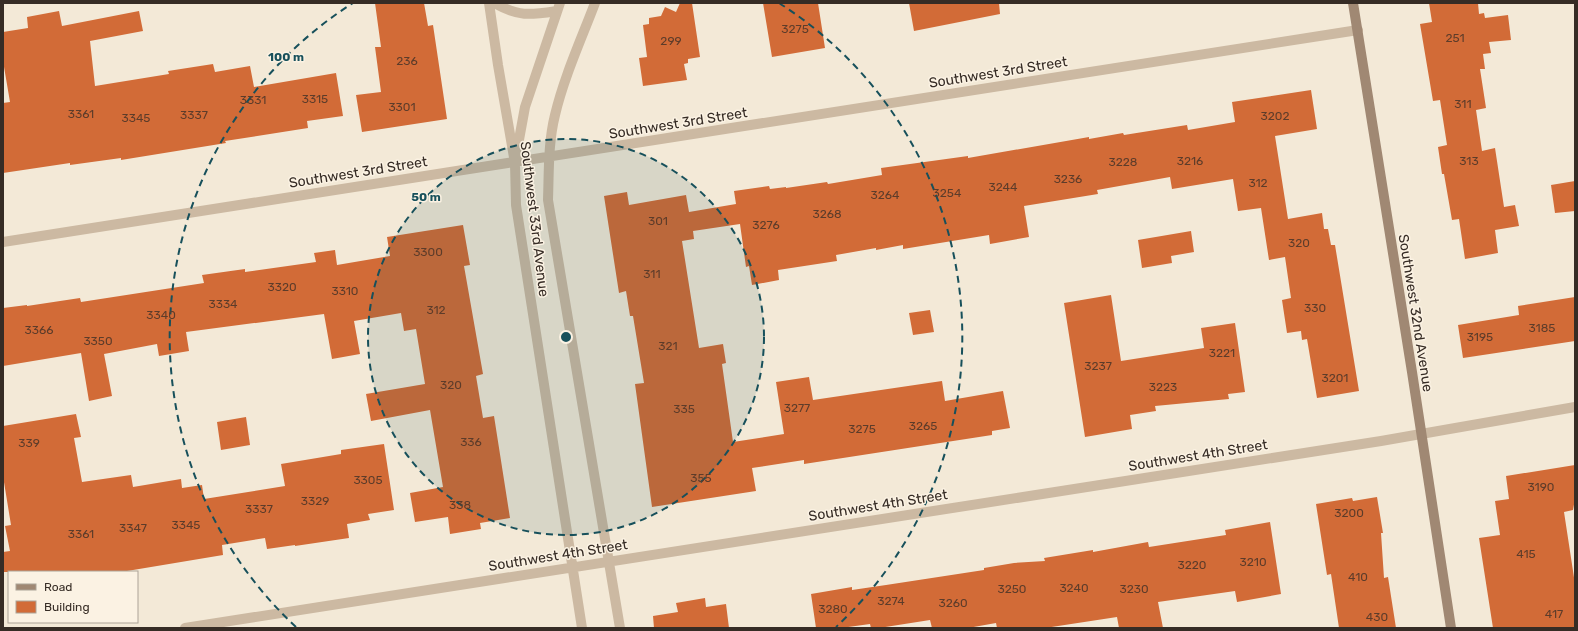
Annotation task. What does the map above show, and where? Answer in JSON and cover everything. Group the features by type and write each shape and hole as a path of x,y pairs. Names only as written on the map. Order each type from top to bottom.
{"street":[{"name":"Southwest 33rd Avenue","path":"489,3 515,162 516,205 582,628"},
{"path":"494,3 518,14 532,14 559,7"},
{"name":"Southwest 33rd Avenue","path":"595,3 564,85 555,116 549,157 548,200 620,628"},
{"name":"Southwest 32nd Avenue","path":"1353,3 1410,356 1420,434 1451,628"},
{"path":"515,162 525,107 559,7"},
{"name":"Southwest 3rd Street","path":"3,242 1358,30"},
{"name":"Southwest 4th Street","path":"185,628 1420,434 1575,407"}],"building":[{"path":"375,3 424,3 428,26 433,25 447,119 362,132 356,95 381,92 375,47 381,47"},
{"path":"680,3 692,3 700,57 688,59 688,63 684,64 687,80 643,86 639,58 647,57 643,25 649,24 649,18 661,16 665,7 676,12"},
{"path":"763,3 818,3 825,48 772,57"},
{"path":"909,3 999,3 1000,14 914,31"},
{"path":"1429,3 1478,3 1479,14 1484,13 1485,18 1508,15 1511,40 1489,42 1491,53 1483,54 1485,69 1480,69 1486,108 1476,110 1482,151 1495,148 1504,207 1515,205 1519,226 1495,230 1498,253 1465,259 1459,219 1452,220 1438,147 1447,145 1440,100 1433,101 1420,24 1432,22"},
{"path":"59,11 62,26 139,11 143,31 90,41 95,86 169,74 168,71 213,64 215,72 250,66 254,87 336,73 343,116 307,121 308,128 225,141 226,143 121,160 121,158 70,165 70,163 3,173 3,103 10,102 3,61 3,32 28,28 27,17"},
{"path":"1311,90 1317,129 1275,136 1288,219 1322,213 1324,229 1328,229 1331,245 1335,245 1359,391 1317,398 1307,339 1302,340 1301,331 1287,333 1282,300 1291,298 1285,257 1269,260 1261,208 1238,211 1233,179 1172,189 1170,177 1097,190 1098,194 1024,206 1029,237 990,244 989,235 903,249 903,245 876,250 876,248 836,255 837,261 778,270 779,280 752,285 749,266 746,267 740,224 693,231 694,239 682,241 699,348 723,344 726,363 722,364 733,442 784,434 776,382 809,377 813,400 942,381 945,401 1003,391 1010,428 992,431 992,435 804,464 804,460 752,468 756,491 652,507 635,384 644,383 633,316 630,316 626,291 619,293 604,196 627,192 629,205 686,195 689,212 736,204 734,191 769,186 770,189 827,182 828,184 882,175 881,168 968,156 968,158 1089,137 1089,139 1123,133 1124,135 1187,125 1188,130 1235,122 1232,102"},
{"path":"1575,181 1575,211 1555,213 1551,185"},
{"path":"463,225 470,265 464,266 483,374 476,376 483,418 494,416 510,518 480,523 481,529 450,534 448,517 415,522 410,493 443,487 430,410 371,421 366,394 425,384 416,329 404,331 401,313 354,321 360,354 332,359 324,314 186,332 189,351 159,356 157,344 104,354 112,396 89,401 81,353 3,366 3,308 80,298 81,302 204,283 202,275 245,269 245,272 316,262 314,253 335,250 337,265 390,256 387,237"},
{"path":"1191,231 1194,252 1171,256 1172,263 1142,268 1138,240"},
{"path":"1111,295 1121,361 1204,348 1201,328 1235,323 1245,392 1228,394 1229,399 1155,406 1156,411 1130,415 1132,429 1085,437 1064,303"},
{"path":"1575,297 1575,341 1463,358 1458,325 1519,315 1518,306"},
{"path":"930,310 934,332 913,335 909,313"},
{"path":"76,414 81,437 74,438 82,482 131,475 133,487 181,479 182,488 202,485 204,499 285,486 281,464 341,454 341,450 384,444 394,510 368,514 370,520 347,524 349,538 267,549 265,538 222,545 223,555 127,571 3,572 3,552 10,551 5,526 11,525 3,476 3,426"},
{"path":"246,417 250,445 221,450 217,422"},
{"path":"1575,465 1575,499 1573,510 1564,512 1575,584 1575,628 1493,628 1479,538 1500,535 1495,501 1509,499 1506,476"},
{"path":"1377,497 1383,533 1381,533 1384,578 1388,577 1396,628 1339,628 1331,574 1327,575 1316,504 1352,498 1353,501"},
{"path":"1270,522 1281,594 1237,602 1235,591 1158,602 1163,628 1119,628 1117,617 1045,628 997,628 996,623 968,628 932,628 930,620 879,628 871,628 870,624 841,628 816,628 811,594 852,587 852,590 886,585 984,570 984,568 1014,563 1045,561 1044,558 1093,550 1093,552 1148,542 1149,547 1226,535 1225,530"},
{"path":"705,598 706,607 726,604 729,628 654,628 653,616 678,612 676,603"}]}
